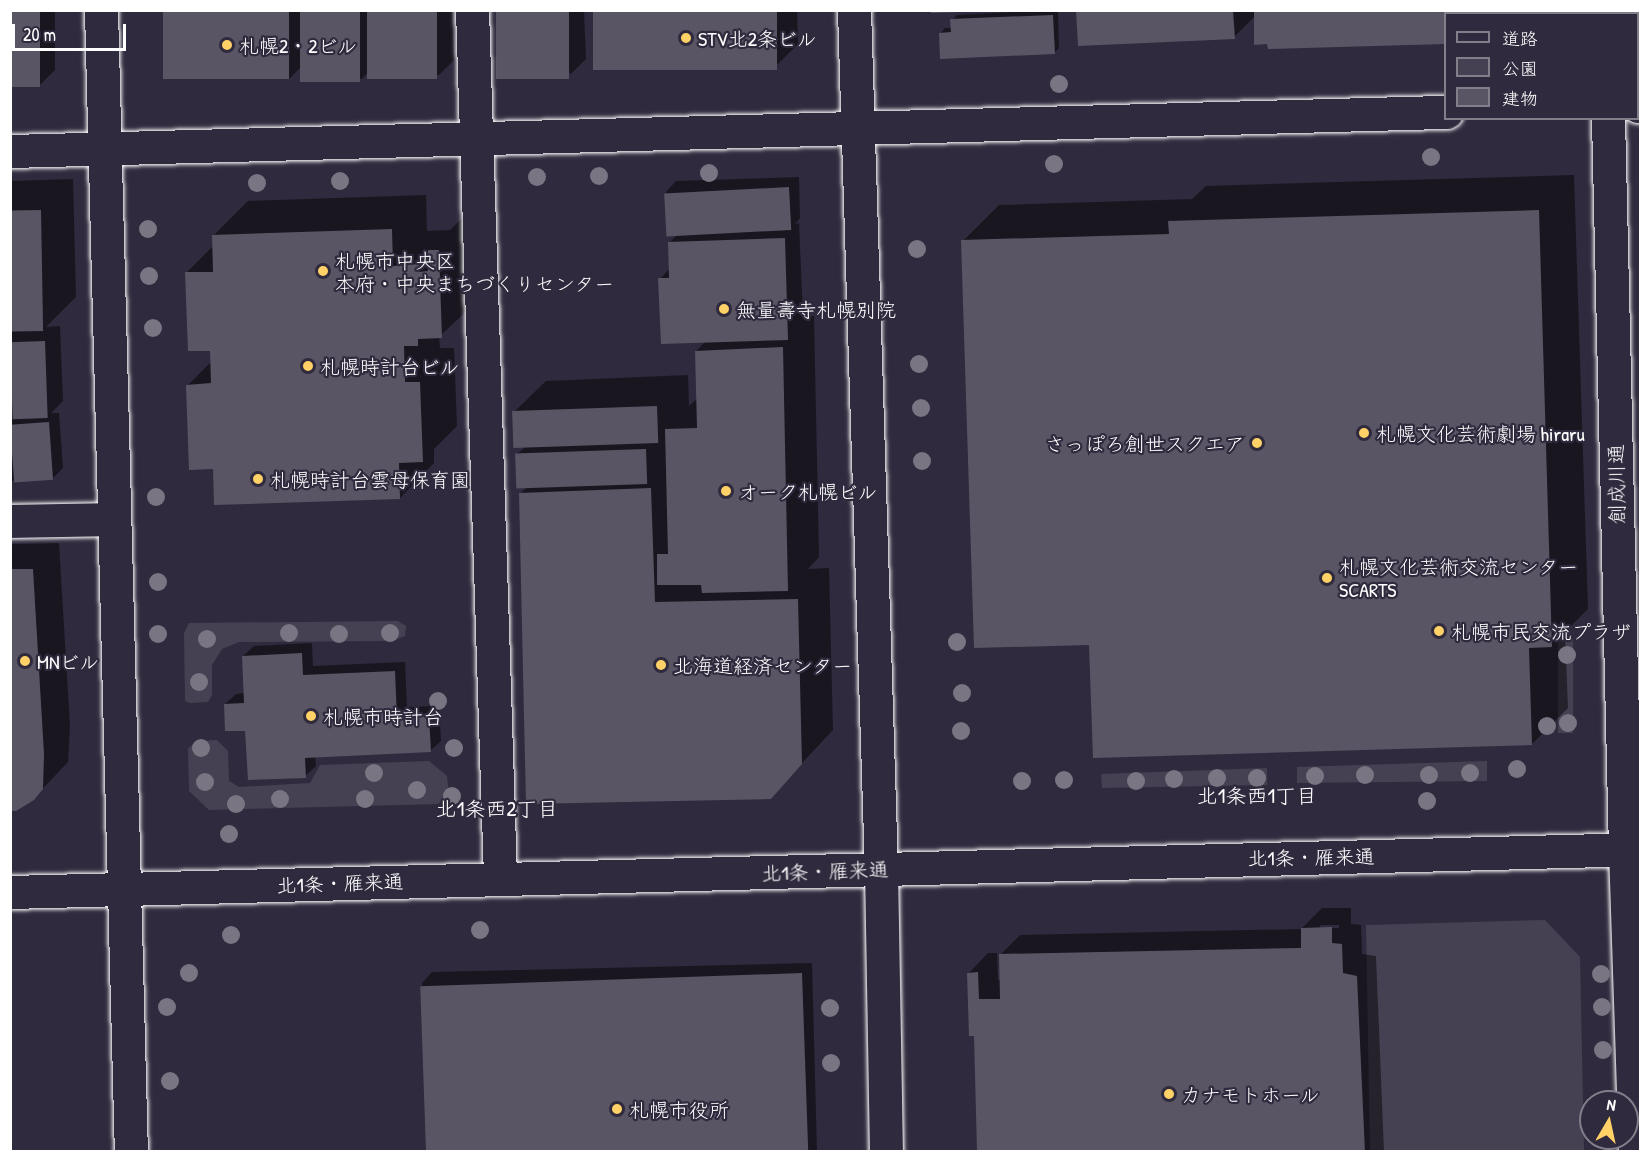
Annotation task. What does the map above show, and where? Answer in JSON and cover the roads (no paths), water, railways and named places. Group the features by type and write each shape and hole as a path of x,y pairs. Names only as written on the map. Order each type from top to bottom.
{"main road":[{"path":"101,10 131,1152"},
{"path":"472,10 500,878"},
{"path":"854,10 881,868 886,1152"},
{"path":"10,151 1444,112"},
{"name":"創成川通","path":"1608,120 1633,849 1635,1152"},
{"path":"10,521 114,519"},
{"name":"北1条・雁来通","path":"10,892 1633,849"}],"place":[{"name":"STV北2条ビル","path":"686,38"},
{"name":"札幌2・2ビル","path":"227,45"},
{"name":"札幌市中央区 本府・中央まちづくりセンター","path":"323,271"},
{"name":"無量壽寺札幌別院","path":"724,309"},
{"name":"札幌時計台ビル","path":"308,366"},
{"name":"札幌文化芸術劇場 hiraru","path":"1364,433"},
{"name":"さっぽろ創世スクエア","path":"1257,443"},
{"name":"札幌時計台雲母保育園","path":"258,479"},
{"name":"オーク札幌ビル","path":"726,491"},
{"name":"札幌文化芸術交流センター SCARTS","path":"1327,578"},
{"name":"札幌市民交流プラザ","path":"1439,631"},
{"name":"MNビル","path":"25,661"},
{"name":"北海道経済センター","path":"661,665"},
{"name":"札幌市時計台","path":"311,716"},
{"name":"カナモトホール","path":"1169,1094"},
{"name":"札幌市役所","path":"617,1109"}],"district":[{"name":"北1条西1丁目","path":"1257,796"},
{"name":"北1条西2丁目","path":"497,809"}]}
